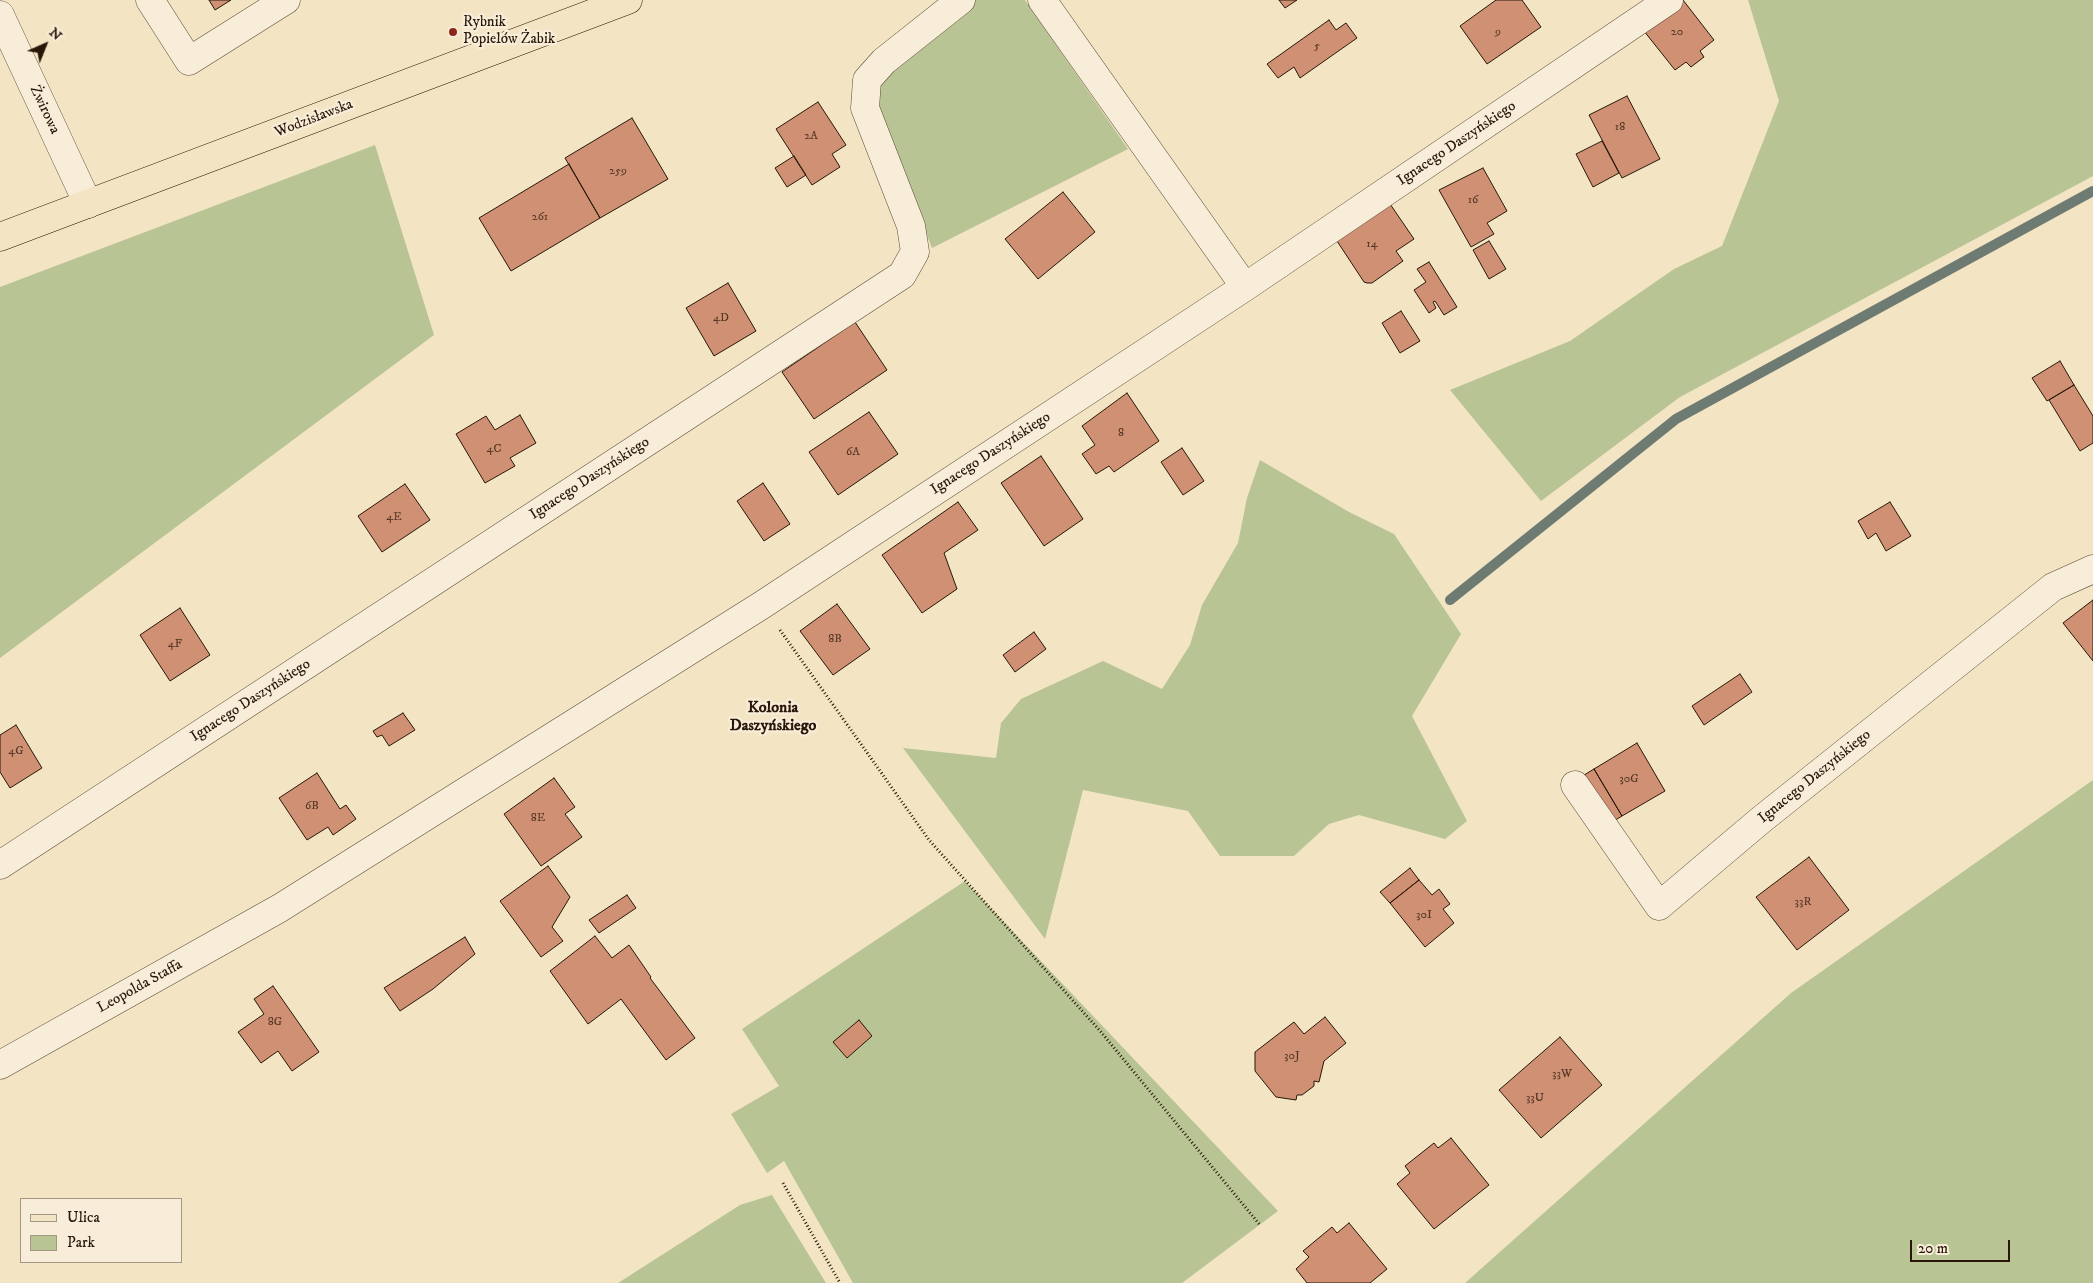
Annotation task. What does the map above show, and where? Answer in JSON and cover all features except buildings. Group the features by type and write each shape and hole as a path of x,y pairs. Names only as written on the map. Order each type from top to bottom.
{"main road":[{"name":"Wodzisławska","path":"0,237 628,0"}],"street":[{"path":"150,0 189,61 286,0"},
{"name":"Ignacego Daszyńskiego","path":"0,864 902,275 915,252 911,226 865,108 867,80 884,61 961,0"},
{"path":"1042,0 1245,287"},
{"name":"Ignacego Daszyńskiego","path":"280,908 762,605 1245,287 1669,0"},
{"name":"Żwirowa","path":"0,15 88,204"},
{"name":"Ignacego Daszyńskiego","path":"1575,785 1660,906 1762,819 2053,587 2093,569"},
{"name":"Leopolda Staffa","path":"0,1065 280,908"}],"path":[{"path":"762,605 929,840 1101,1032 1260,1225"},
{"path":"783,1183 840,1283"}],"green space":[{"path":"975,0 1025,0 1128,149 932,248 874,101 880,75"},
{"path":"1748,0 2093,0 2093,176 1680,397 1541,501 1450,390 1570,341 1674,269 1722,246 1779,101"},
{"path":"375,145 434,335 0,658 0,287"},
{"path":"1260,460 1349,512 1394,534 1461,634 1412,716 1467,821 1445,839 1359,815 1329,824 1294,856 1220,856 1188,811 1083,790 1045,939 903,748 996,758 1001,723 1021,699 1103,661 1162,689 1190,645 1202,605 1238,543 1247,498"},
{"path":"2093,780 2093,1283 1465,1283 1791,993"},
{"path":"965,881 1278,1211 1182,1283 853,1283 784,1161 767,1173 731,1114 779,1086 742,1029"},
{"path":"772,1195 826,1283 618,1283 740,1205"}],"waterway":[{"path":"1450,600 1676,419 2093,191"}],"place":[{"name":"Rybnik Popielów Żabik","path":"453,32"}],"district":[{"name":"Kolonia Daszyńskiego","path":"773,718"}]}
